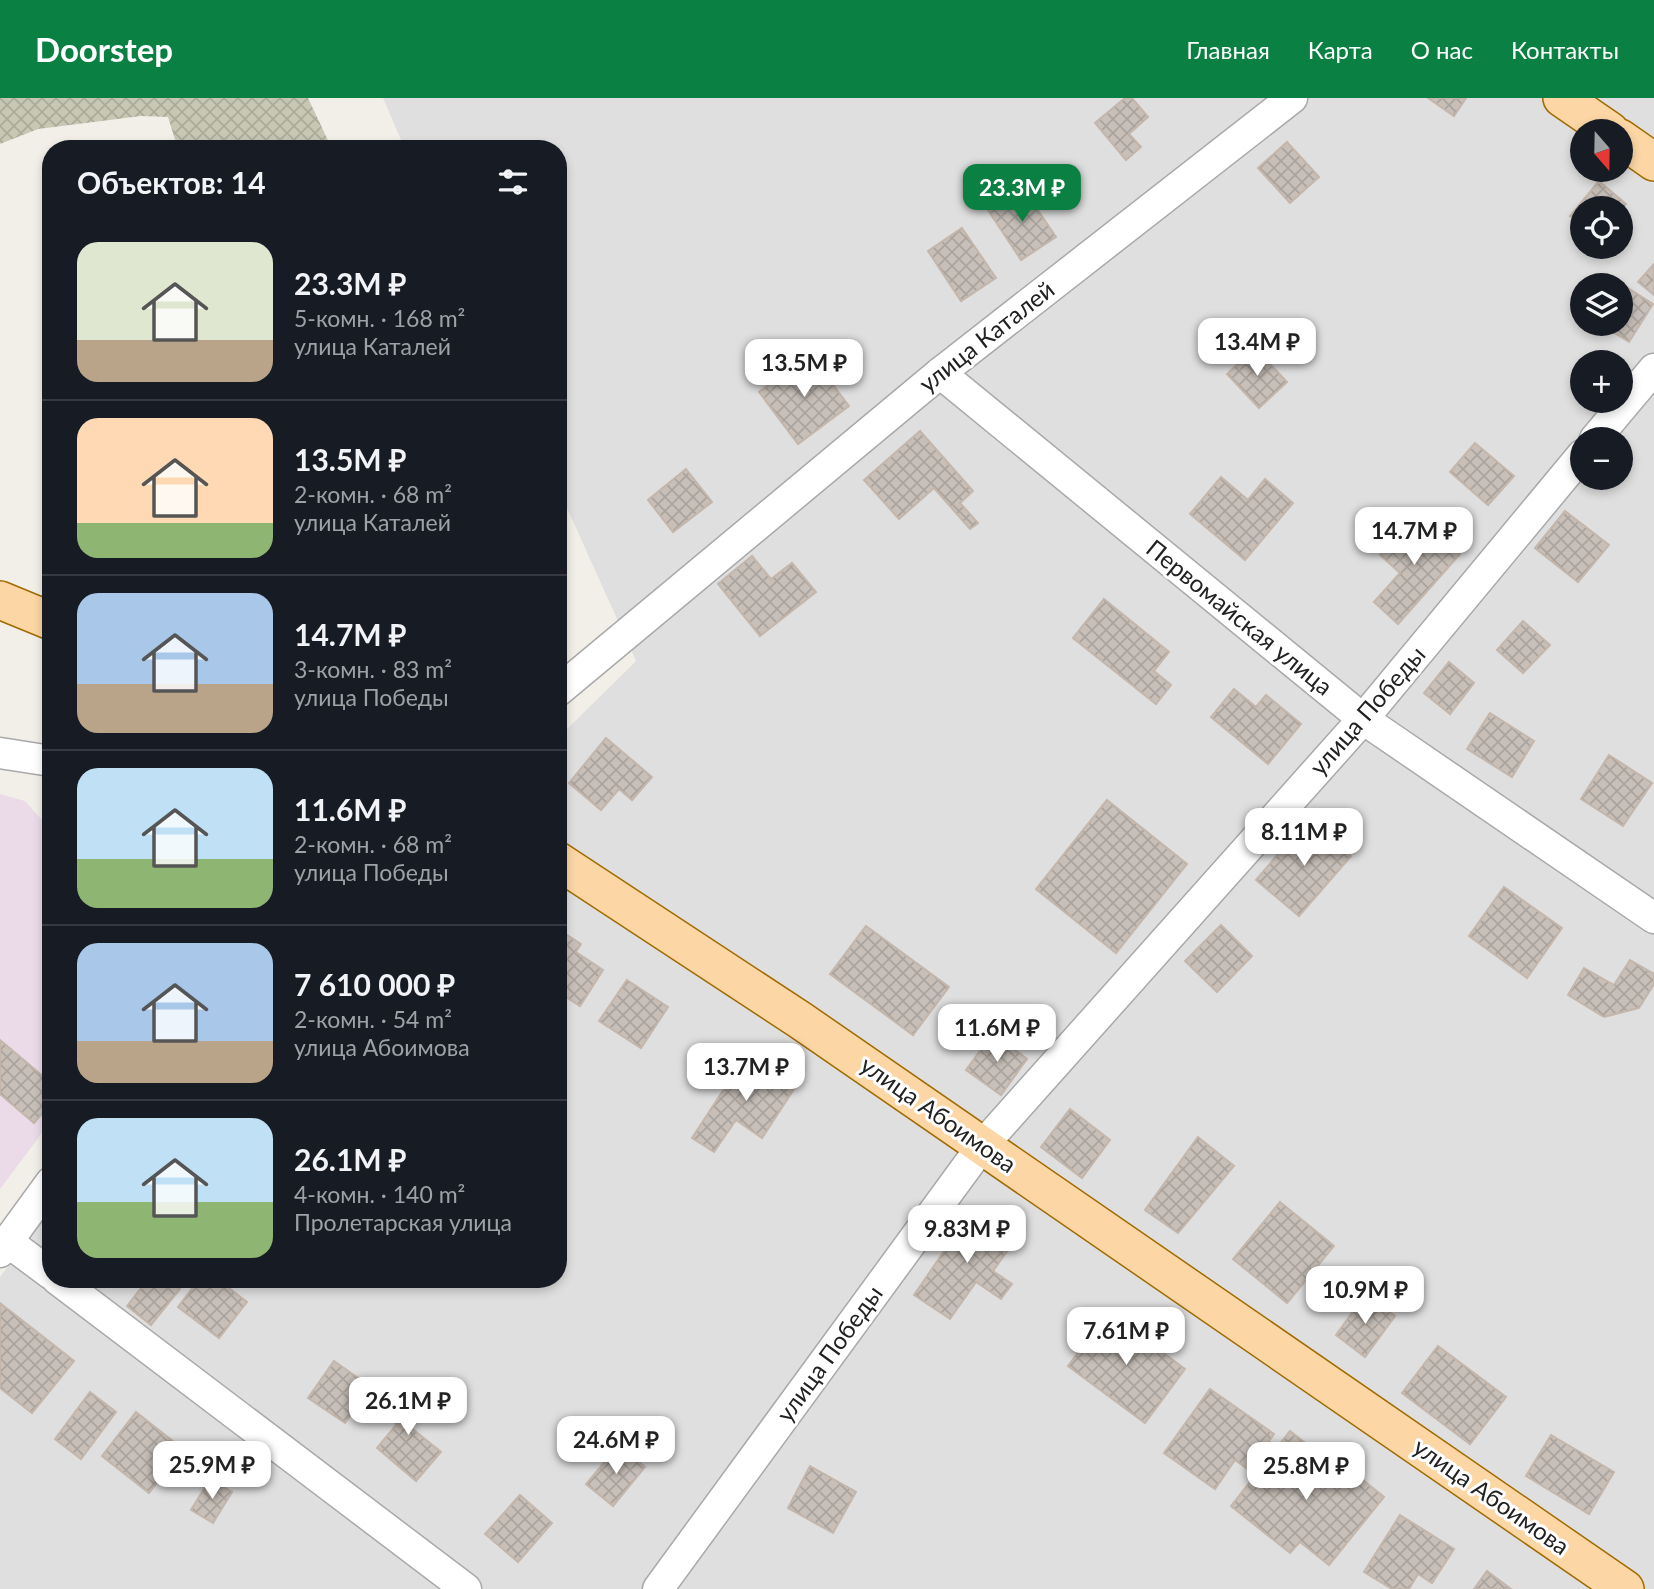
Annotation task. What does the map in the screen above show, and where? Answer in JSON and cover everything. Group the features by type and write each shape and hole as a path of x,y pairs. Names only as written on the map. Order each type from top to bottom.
{"main road":[{"path":"1562,98 1593,119"},
{"path":"1633,147 1654,162"},
{"path":"0,600 42,617"},
{"name":"улица Абоимова","path":"567,867 800,1020 1625,1589"}],"street":[{"name":"улица Каталей","path":"567,684 940,373 1292,98"},
{"path":"1605,427 1654,369"},
{"name":"Первомайская улица","path":"940,373 1363,719 1654,918"},
{"name":"улица Победы","path":"658,1589 982,1146 1363,719 1570,469"},
{"path":"0,753 42,760"},
{"path":"42,1194 4,1247 42,1269"},
{"path":"69,1288 466,1589"}],"shaded area":[{"path":"0,98 308,98 328,140 175,140 168,117 141,116 38,129 0,144"},
{"path":"383,98 1654,98 1654,1589 0,1589 0,1277 42,1221 42,1288 567,1288 567,729 636,661 567,508 567,140 401,140"},
{"path":"0,794 25,801 42,820 42,1133 0,1189"}],"building":[{"path":"1125,98 1132,98 1148,117 1129,134 1141,147 1126,160 1095,123"},
{"path":"1428,98 1466,98 1454,116"},
{"path":"1287,142 1319,177 1290,203 1258,168"},
{"path":"1600,182 1617,196 1587,196"},
{"path":"1023,188 1056,237 1021,260 988,210"},
{"path":"962,228 996,278 961,301 928,251"},
{"path":"1654,264 1654,295 1638,282"},
{"path":"1633,291 1653,304 1633,336"},
{"path":"1619,336 1633,336 1629,342"},
{"path":"1255,348 1287,382 1259,408 1227,374"},
{"path":"810,354 849,406 798,444 759,392"},
{"path":"920,431 973,491 960,503 978,523 970,529 934,488 899,519 864,480"},
{"path":"1475,443 1514,476 1488,505 1450,472"},
{"path":"686,469 712,502 673,532 648,500"},
{"path":"1221,477 1248,500 1265,479 1293,503 1245,560 1190,514"},
{"path":"1565,511 1609,545 1578,582 1535,548"},
{"path":"1416,514 1460,554 1398,624 1374,602 1400,573 1380,555"},
{"path":"752,556 771,579 792,563 816,592 760,636 718,584"},
{"path":"1104,599 1169,652 1154,671 1171,685 1156,704 1073,638"},
{"path":"1523,621 1550,645 1523,673 1497,650"},
{"path":"1449,662 1474,683 1450,714 1424,693"},
{"path":"1234,689 1256,707 1266,695 1301,724 1268,764 1211,717"},
{"path":"1490,713 1534,741 1512,777 1467,749"},
{"path":"606,738 652,777 632,800 619,789 601,810 569,783"},
{"path":"1609,755 1652,783 1623,826 1581,799"},
{"path":"1107,800 1187,864 1116,953 1036,889"},
{"path":"1308,819 1351,856 1299,916 1256,880"},
{"path":"1504,887 1562,928 1527,978 1469,936"},
{"path":"1221,925 1252,956 1217,992 1185,961"},
{"path":"866,926 949,987 913,1035 830,974"},
{"path":"567,935 581,944 576,952 603,970 580,1006 567,998"},
{"path":"1630,960 1654,974 1654,984 1639,1008 1604,1017 1568,995 1584,968 1614,985"},
{"path":"627,980 668,1007 641,1048 599,1021"},
{"path":"993,1033 1027,1059 1001,1095 966,1070"},
{"path":"0,1040 42,1075 42,1114 34,1123 0,1094"},
{"path":"747,1054 796,1086 762,1138 736,1120 714,1152 692,1138"},
{"path":"1070,1109 1110,1140 1082,1178 1041,1147"},
{"path":"1198,1137 1234,1166 1178,1233 1145,1210"},
{"path":"1280,1202 1334,1246 1287,1303 1233,1259"},
{"path":"973,1209 1016,1239 993,1271 1012,1284 1001,1299 976,1282 950,1319 914,1295"},
{"path":"141,1288 180,1289 151,1325 127,1306"},
{"path":"192,1288 229,1288 247,1302 219,1338 178,1307"},
{"path":"1365,1295 1395,1316 1365,1357 1336,1335"},
{"path":"0,1303 74,1361 32,1413 0,1388"},
{"path":"1108,1312 1185,1369 1145,1423 1068,1366"},
{"path":"1438,1346 1506,1397 1470,1444 1402,1393"},
{"path":"334,1361 371,1387 345,1423 308,1398"},
{"path":"403,1388 427,1407 410,1427 441,1452 416,1481 377,1448 397,1424 383,1412"},
{"path":"1210,1389 1274,1434 1249,1470 1235,1460 1215,1489 1164,1453"},
{"path":"90,1392 116,1412 81,1459 55,1439"},
{"path":"136,1412 183,1449 149,1493 102,1456"},
{"path":"1290,1431 1313,1449 1304,1460 1330,1480 1343,1464 1384,1497 1329,1565 1300,1542 1290,1553 1231,1506"},
{"path":"1551,1435 1614,1472 1589,1514 1526,1476"},
{"path":"619,1445 645,1467 613,1506 586,1484"},
{"path":"810,1466 856,1492 833,1533 788,1508"},
{"path":"210,1479 232,1492 213,1523 191,1510"},
{"path":"520,1495 552,1523 518,1562 485,1534"},
{"path":"1400,1515 1454,1549 1432,1583 1418,1574 1409,1589 1392,1589 1364,1572"},
{"path":"1487,1571 1511,1589 1474,1589"}]}
